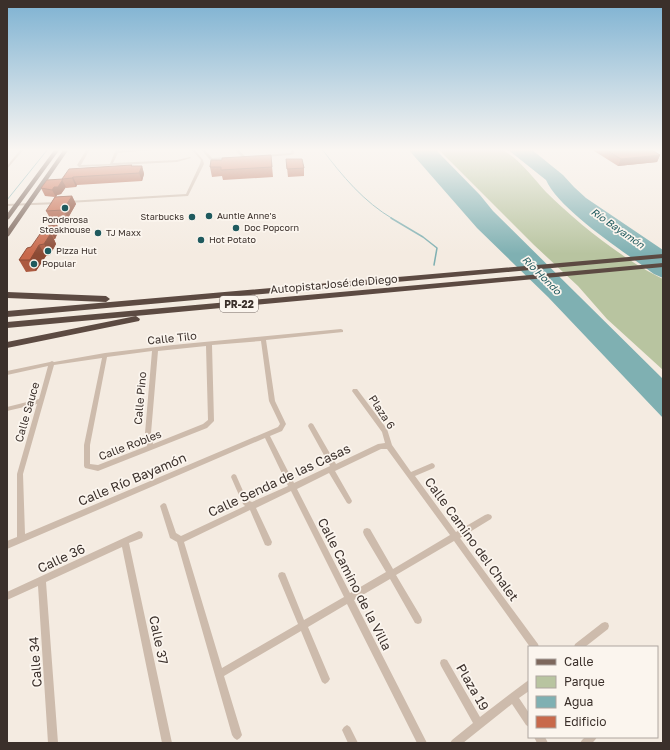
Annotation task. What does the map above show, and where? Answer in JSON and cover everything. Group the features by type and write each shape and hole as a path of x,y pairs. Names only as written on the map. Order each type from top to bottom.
{"highway":[{"name":"Autopista José de Diego","path":"7,325 259,302 663,256"},
{"name":"Autopista José de Diego","path":"7,314 290,289 467,279 663,265"},
{"path":"7,321 467,279"},
{"path":"7,318 258,295 290,289"},
{"path":"10,294 94,300 123,299 219,290 257,292"},
{"path":"7,345 126,320 223,310 259,302"}],"main road":[{"path":"7,218 32,184"},
{"path":"7,235 42,184"}],"street":[{"path":"188,193 192,184"},
{"path":"8,205 188,193"},
{"path":"66,199 188,193"},
{"path":"29,203 59,199"},
{"name":"Calle Tilo","path":"7,373 52,363 105,355 341,331"},
{"name":"Calle Río Bayamón","path":"7,545 280,429 283,424 272,401 263,339"},
{"name":"Calle Robles","path":"105,355 87,445 87,466 98,468 205,426 211,421 209,344"},
{"name":"Calle Pino","path":"150,448 148,433 154,350"},
{"name":"Calle Sauce","path":"22,539 20,474 52,363"},
{"name":"Plaza 6","path":"355,391 385,431 389,446"},
{"path":"7,409 41,401"},
{"path":"311,426 349,501"},
{"name":"Calle Camino de la Villa","path":"266,435 422,743"},
{"name":"Calle Senda de las Casas","path":"180,540 380,446 389,446"},
{"name":"Calle Camino del Chalet","path":"389,446 534,646"},
{"path":"411,475 432,466"},
{"path":"234,478 245,502 252,506 268,542"},
{"path":"164,506 173,535 180,540 237,735"},
{"path":"220,674 488,517"},
{"path":"367,532 418,620"},
{"name":"Calle 36","path":"7,596 139,535"},
{"name":"Calle 37","path":"125,542 168,743"},
{"path":"282,576 325,679"},
{"name":"Calle 34","path":"42,580 53,743"},
{"path":"579,646 606,626"},
{"name":"Plaza 19","path":"444,663 480,724"},
{"path":"455,743 528,686"},
{"path":"513,698 528,720"},
{"path":"347,730 352,743"}],"green space":[{"path":"473,184 539,184 558,204 586,228 633,262 663,279 663,370 607,319 578,286 534,245"}],"water":[{"name":"Río Hondo","path":"439,184 469,184 493,211 663,379 663,418 548,297 477,228"},
{"name":"Río Bayamón","path":"549,184 571,184 586,198 663,250 663,278 654,274 595,231 565,205"}],"building":[{"path":"44,184 60,184 58,187 54,187 52,190 41,188"},
{"path":"72,196 63,210 46,211 55,197"},
{"path":"57,225 52,234 43,234 48,226"},
{"path":"51,233 44,244 39,245 30,260 19,260 27,248 31,247 40,234"}],"waterway":[{"path":"7,200 20,184"},
{"path":"350,184 372,205 393,219"},
{"path":"391,218 423,237 437,248 434,265"}],"place":[{"name":"Ponderosa Steakhouse","path":"65,208"},
{"name":"Auntie Anne's","path":"209,216"},
{"name":"Starbucks","path":"192,217"},
{"name":"Doc Popcorn","path":"236,228"},
{"name":"TJ Maxx","path":"98,233"},
{"name":"Hot Potato","path":"201,240"},
{"name":"Pizza Hut","path":"48,251"},
{"name":"Popular","path":"34,264"}]}
